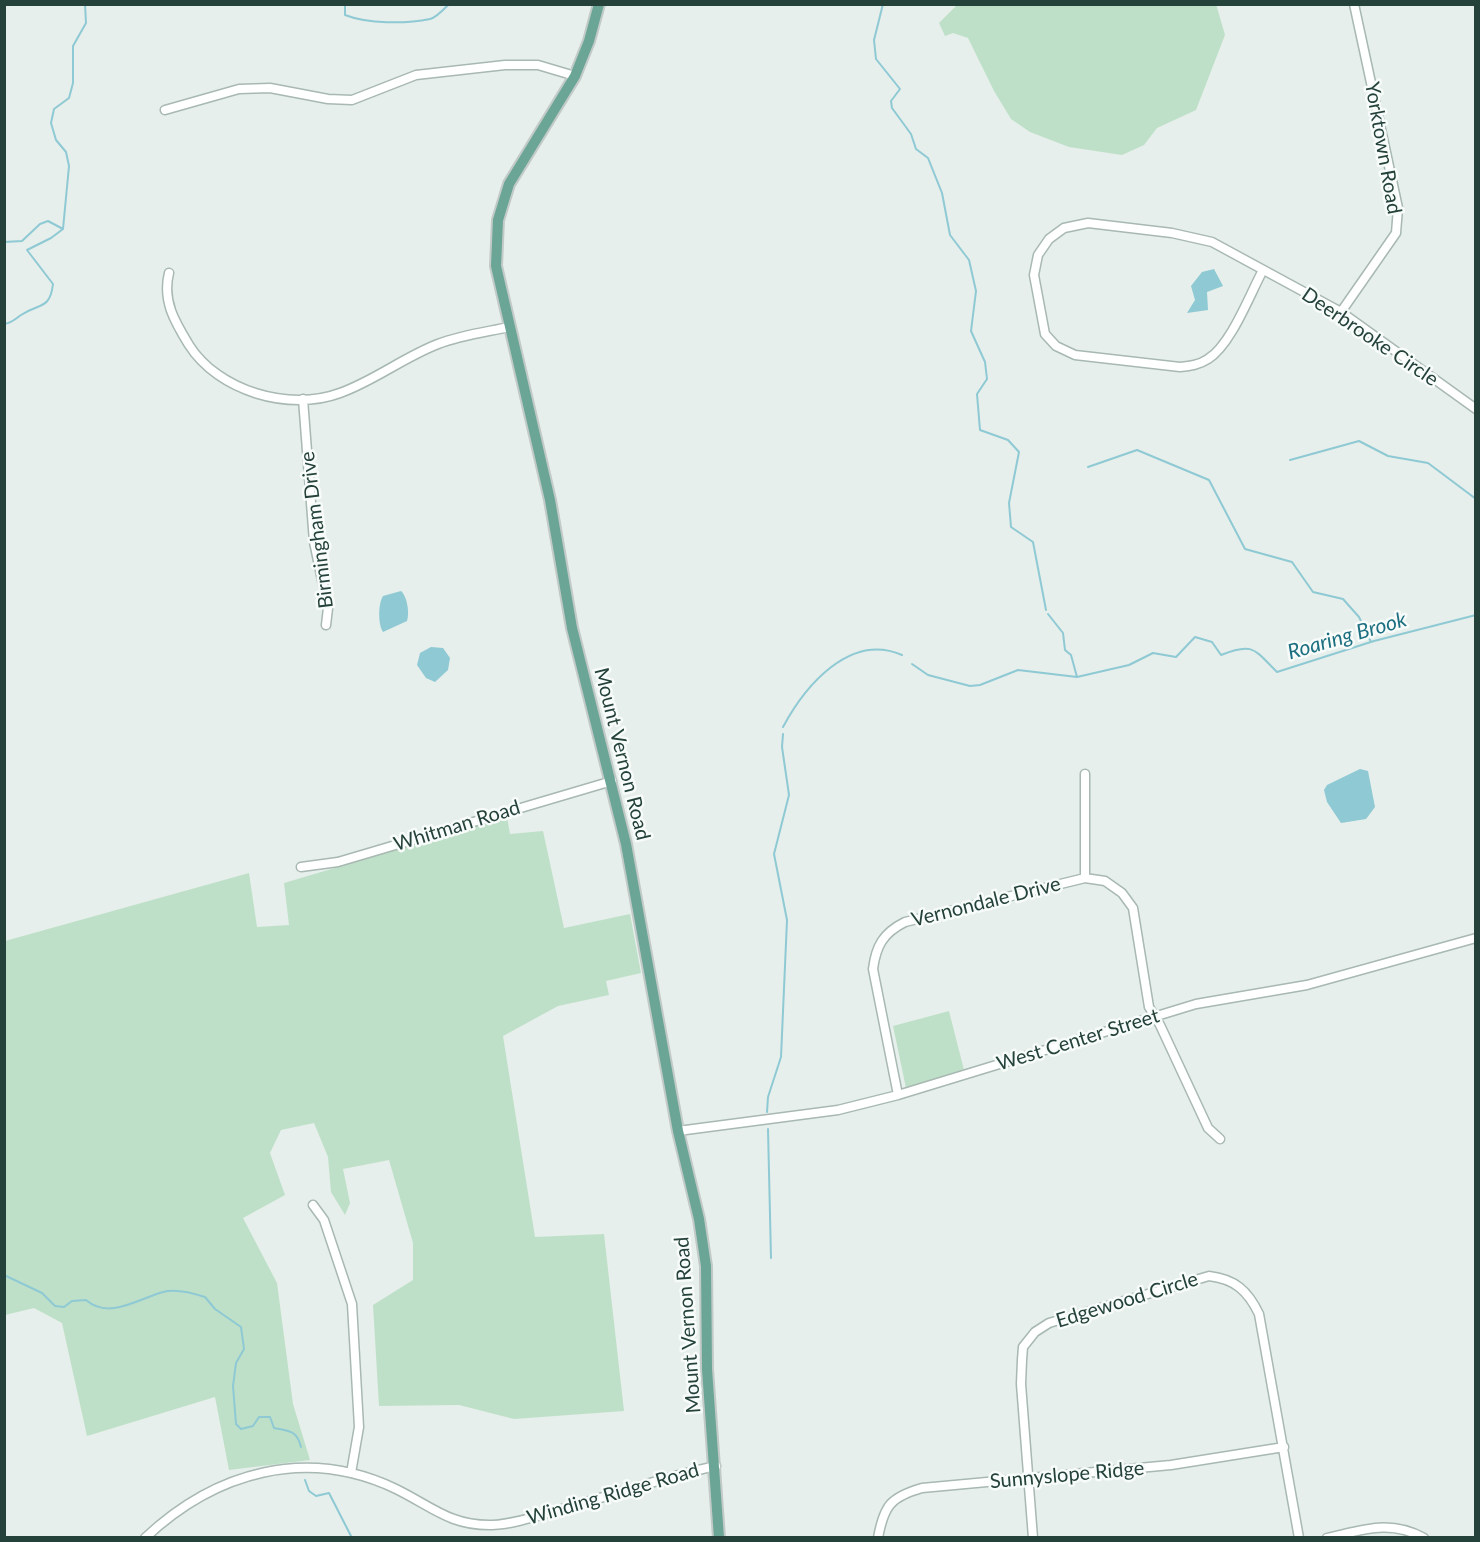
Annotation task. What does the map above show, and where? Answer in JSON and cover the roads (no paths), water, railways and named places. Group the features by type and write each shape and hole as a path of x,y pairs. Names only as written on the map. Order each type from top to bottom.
{"main road":[{"name":"Mount Vernon Road","path":"599,4 589,41 574,76 509,184 500,212 496,266 550,500 572,628 612,781 633,876 678,1131 699,1219 706,1266 707,1369 716,1466 719,1538"}],"street":[{"name":"Yorktown Road","path":"1341,312 1395,233 1398,208 1354,4"},
{"path":"165,110 239,88 270,88 328,99 352,100 416,75 506,65 538,65 574,76"},
{"name":"Deerbrooke Circle","path":"1263,270 1226,339 1210,358 1195,365 1180,367 1074,355 1056,346 1045,334 1034,275 1038,255 1049,238 1064,228 1088,223 1172,233 1212,242 1341,312 1476,409"},
{"path":"169,273 165,296 173,317 195,355 231,384 255,393 303,399 341,393 437,344 509,327"},
{"name":"Birmingham Drive","path":"303,399 314,542 328,608 326,625"},
{"path":"1085,774 1085,878"},
{"name":"Whitman Road","path":"301,867 338,862 612,781"},
{"name":"Vernondale Drive","path":"898,1095 873,969 875,950 883,938 891,929 904,922 1085,878 1105,882 1122,893 1133,908 1147,999 1208,1128 1220,1139"},
{"name":"West Center Street","path":"678,1131 838,1110 898,1095 1155,1016 1226,997 1318,982 1476,938"},
{"path":"313,1205 327,1230 352,1305 359,1427 351,1473"},
{"name":"Edgewood Circle","path":"1033,1538 1021,1384 1023,1347 1035,1332 1049,1323 1209,1276 1226,1278 1240,1286 1252,1299 1259,1314 1299,1538"},
{"name":"Sunnyslope Ridge","path":"878,1538 888,1508 899,1495 922,1488 1171,1466 1284,1447"},
{"name":"Winding Ridge Road","path":"145,1538 179,1509 206,1491 236,1479 287,1469 322,1468 351,1473 396,1489 440,1515 458,1522 494,1525 540,1515 716,1466"},
{"path":"1327,1538 1390,1526 1407,1528 1424,1538"}],"water":[{"path":"1214,269 1223,286 1207,292 1208,310 1187,313 1195,300 1191,286 1202,272"},
{"path":"401,591 407,605 407,621 383,632 379,619 381,600 383,596"},
{"path":"431,647 443,648 450,658 448,670 435,682 426,678 417,665 420,653"},
{"path":"1360,769 1368,771 1375,807 1366,819 1341,823 1327,802 1324,790 1327,785"}],"waterway":[{"name":"Roaring Brook","path":"4,242 22,241 40,224 48,221 63,229 69,166 66,152 56,140 51,123 54,109 69,98 73,83 73,46 86,23 85,4"},
{"name":"Roaring Brook","path":"345,4 345,15 376,22 410,22 430,19 438,15 449,4"},
{"name":"Roaring Brook","path":"883,4 874,40 876,59 900,89 891,101 892,108 911,134 916,149 928,158 942,193 950,235 969,260 976,291 971,331 985,362 987,379 977,394 980,430 1008,440 1019,452 1009,503 1011,527 1033,542 1046,610"},
{"name":"Roaring Brook","path":"4,324 43,305 49,298 53,284 27,250 63,229"},
{"path":"1290,460 1359,441 1388,456 1428,463 1476,499"},
{"path":"1088,467 1137,450 1209,480 1245,549 1292,562 1313,592 1343,599 1359,617 1371,642"},
{"name":"Roaring Brook","path":"1048,614 1063,633 1065,650 1071,655 1077,677 1129,665 1153,653 1176,657 1195,637 1212,642 1221,655 1240,649 1252,650 1277,672 1374,641 1476,615"},
{"path":"783,727 792,711 817,680 847,657 865,651 883,650 902,655"},
{"path":"912,664 928,675 970,686 980,685 1018,670 1077,677"},
{"path":"767,1112 768,1097 781,1057 787,920 774,854 789,795 782,747 783,734"},
{"path":"768,1129 771,1258"},
{"path":"4,1275 42,1293 55,1306 64,1307 72,1301 86,1300 95,1306 114,1308 168,1291 205,1297 215,1309 241,1327 244,1349 236,1363 233,1386 236,1424 241,1429 253,1426 259,1417 270,1417 274,1428 295,1434 301,1447"},
{"path":"305,1480 309,1491 316,1496 329,1493 352,1538"}]}
